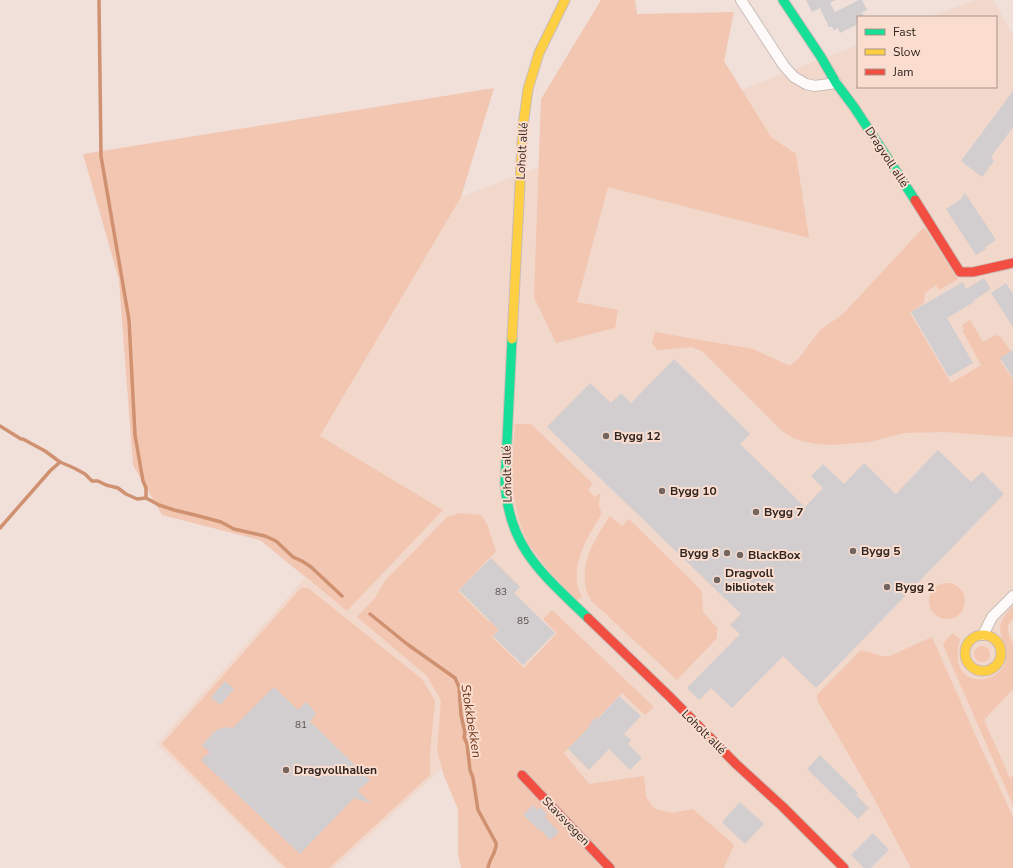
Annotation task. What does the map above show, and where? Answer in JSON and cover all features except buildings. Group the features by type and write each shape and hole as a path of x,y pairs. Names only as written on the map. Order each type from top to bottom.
{"street":[{"name":"Loholt allé","path":"565,0 539,53 528,89 523,126 505,483 506,501 511,521 526,554 545,577 844,868"},
{"path":"741,0 784,66 794,77 806,84 815,86 836,83"},
{"name":"Dragvoll allé","path":"783,0 821,57 836,83 854,106 928,218 960,272 973,272 1013,263"},
{"path":"983,635 992,617 1013,596"},
{"path":"983,635 995,639 1001,650 999,662 990,670 984,672 977,671 967,664 964,652 969,641 974,637 983,635"},
{"name":"Stavsvegen","path":"522,775 610,868"}],"shaded area":[{"path":"601,0 635,0 637,14 734,12 724,61 771,137 796,154 809,238 608,187 577,302 618,310 615,328 556,343 534,297 541,99"},
{"path":"975,0 993,0 1013,35 1013,868 670,868 509,707 334,868 282,868 157,744 305,578 347,611 443,510 320,436 461,197 857,45 857,88 997,88 997,16 933,16"},
{"path":"494,88 461,197 320,436 443,510 347,611 260,540 162,515 133,465 119,280 83,154"},
{"path":"924,227 958,279 939,290 936,285 925,293 924,303 910,313 951,383 981,365 962,330 964,329 962,325 970,320 983,342 996,335 1001,337 1011,352 1000,361 1013,378 1013,437 944,432 904,433 869,442 832,445 802,441 793,438 781,430 702,351 692,347 657,350 652,343 655,332 753,349 790,366 799,358 820,330 843,314"},
{"path":"515,424 531,424 593,484 588,490 595,497 598,494 601,495 599,504 602,513 580,554 577,584 582,597 577,600 548,570 528,543 518,518 511,480"},
{"path":"460,513 481,515 487,524 496,551 458,591 489,622 494,617 503,625 492,637 524,668 557,633 543,619 552,610 654,707 645,715 622,693 564,753 589,784 644,776 646,797 655,809 672,813 693,809 734,845 724,868 461,868 458,853 458,809 444,776 437,750 441,700 427,676 357,617 375,598 384,582 447,517"},
{"path":"610,516 622,526 629,519 701,590 703,612 717,628 717,638 677,680 589,598 585,584 586,563 594,543"},
{"path":"944,583 950,583 960,588 965,601 960,614 950,619 944,619 934,614 929,604 929,598 934,588"},
{"path":"301,588 308,588 422,679 435,701 430,754 430,775 329,868 286,868 162,744"},
{"path":"1013,606 1013,618 1008,626 1008,632 1013,644 1013,689 984,720 1010,778 1013,775 1013,805 943,645 953,633 960,639 958,660 960,668 963,672 967,676 973,678 985,679 991,677 1001,670 1004,665 1006,657 1001,637 1001,623 1005,615"},
{"path":"932,637 1013,817 1013,868 911,868 871,793 817,700 817,695 860,651 870,652 880,656 890,656"},
{"path":"979,646 985,646 990,651 988,660 985,662 979,662 974,657 974,651"}],"waterway":[{"path":"99,0 101,156 129,320 135,435 143,481 146,488 146,498 159,505 174,510 221,522 234,529 265,536 276,541 293,557 311,567 342,596"},
{"path":"0,426 45,451 60,462 85,474 92,481 98,481 118,488 137,499 146,498"},
{"path":"0,528 50,471 60,462"},
{"name":"Stokkbekken","path":"370,614 407,644 455,678 459,687 461,715 465,733 464,737 467,744 470,770 473,778 478,810 496,843 488,868"}],"traffic: fast":[{"path":"783,0 821,57 836,83 854,107 915,200"},
{"path":"512,339 505,483 508,506 513,526 521,543 543,574 588,618"}],"traffic: slow":[{"path":"512,339 523,126 528,89 539,53 565,0"},
{"path":"987,635 996,640 1000,646 1001,653 1000,660 996,666 987,671 979,671 970,666 966,660 965,649 970,640 976,636 987,635"}],"traffic: jam":[{"path":"915,200 960,272 973,272 1013,263"},
{"path":"588,618 844,868"},
{"path":"522,775 610,868"}],"place":[{"name":"Bygg 12","path":"606,436"},
{"name":"Bygg 10","path":"662,491"},
{"name":"Bygg 7","path":"756,512"},
{"name":"Bygg 5","path":"853,551"},
{"name":"Bygg 8","path":"727,553"},
{"name":"BlackBox","path":"740,555"},
{"name":"Dragvoll bibliotek","path":"717,580"},
{"name":"Bygg 2","path":"887,587"},
{"name":"Dragvollhallen","path":"286,770"}]}
